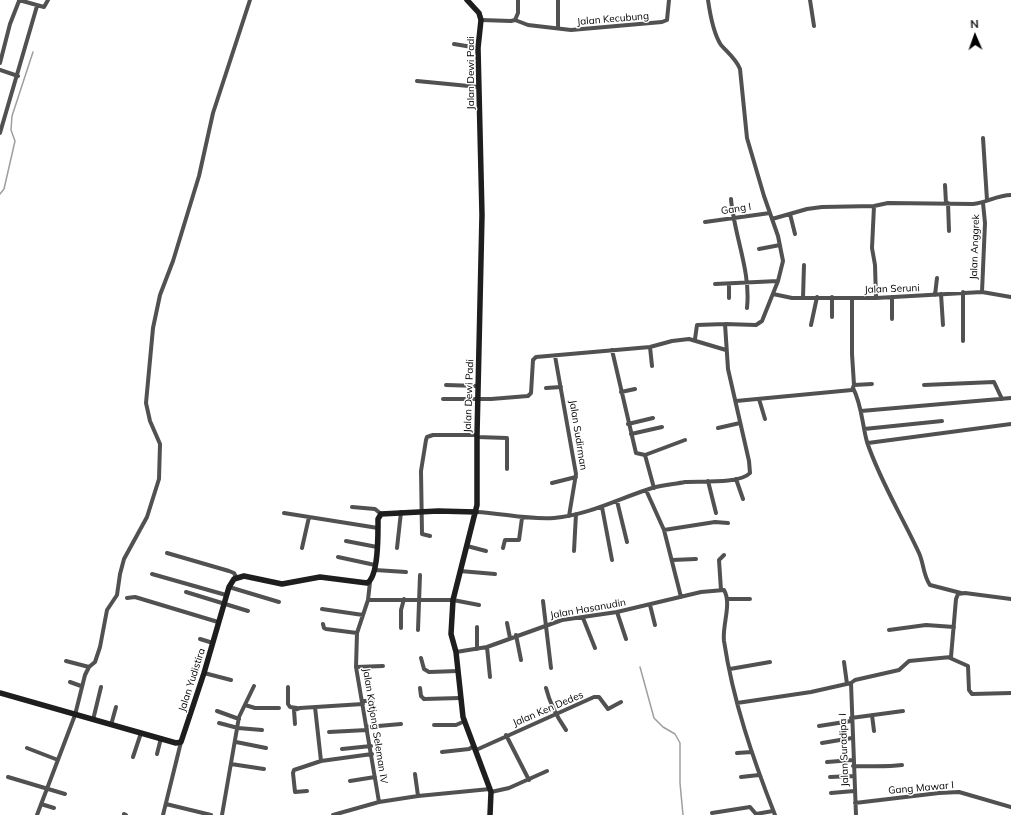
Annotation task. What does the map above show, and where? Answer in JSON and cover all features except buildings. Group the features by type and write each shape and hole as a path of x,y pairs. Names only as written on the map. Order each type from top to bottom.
{"street":[{"path":"0,63 10,24 19,0 27,1 37,6 45,6 48,0"},
{"path":"37,815 75,715 81,686 89,667 95,662 100,647 107,610 117,595 124,559 147,517 159,479 160,444 150,421 146,403 153,328 160,295 173,261 200,176 213,113 250,0"},
{"path":"467,0 479,13 481,20"},
{"path":"515,20 518,13 518,0"},
{"path":"558,0 558,28"},
{"name":"Jalan Kecubung","path":"481,20 515,20 528,25 585,30 666,22 669,0"},
{"path":"695,339 697,324 758,325 765,317 783,261 780,245 747,138 738,62 718,40 710,14 708,0"},
{"path":"810,0 814,26"},
{"path":"0,133 18,76 37,6"},
{"name":"Jalan Dewi Padi","path":"481,20 478,48 482,215 477,436 478,505 453,600 451,634 456,652 460,698 465,721 490,790"},
{"path":"454,44 478,48"},
{"path":"0,70 18,76"},
{"path":"417,81 479,87"},
{"path":"983,138 987,200"},
{"path":"945,185 949,231"},
{"path":"772,219 807,209 822,207 874,206 888,203 983,203 1001,195 1011,195"},
{"path":"731,199 733,218 747,282 746,308"},
{"name":"Jalan Anggrek","path":"982,292 985,223 983,203"},
{"path":"874,206 872,248 875,265 876,298"},
{"name":"Gang I","path":"705,222 770,213"},
{"path":"790,214 795,234"},
{"path":"759,249 780,245"},
{"path":"803,298 804,265"},
{"path":"935,295 937,278"},
{"path":"715,284 778,280"},
{"path":"729,284 729,298"},
{"path":"963,292 963,341"},
{"name":"Jalan Seruni","path":"773,294 780,297 803,298 876,298 982,292 1011,297"},
{"path":"941,294 943,325"},
{"path":"812,325 817,297"},
{"path":"832,297 832,317"},
{"path":"892,297 892,319"},
{"path":"852,298 852,354 854,386 864,429 868,443 890,495 919,553 927,581 930,585 961,593 1011,599"},
{"path":"352,507 375,509 381,514 441,511 476,512 537,519 569,516 602,507 654,488 736,479 747,476 750,470 736,400 731,386 726,350 725,324"},
{"path":"443,399 478,399 528,396 531,393 534,358 650,346 672,340 695,339 703,344 716,346 726,350"},
{"path":"650,346 652,366"},
{"path":"612,350 628,424 636,453 645,455 685,440"},
{"name":"Jalan Sudirman","path":"555,356 576,477 569,516"},
{"path":"924,385 994,382 1002,400"},
{"path":"736,400 850,391 854,386 872,384"},
{"path":"446,385 478,386"},
{"path":"546,388 561,387"},
{"path":"621,392 635,389"},
{"path":"861,411 1002,400 1011,398"},
{"path":"759,399 764,419"},
{"path":"628,424 654,418"},
{"path":"864,429 942,421"},
{"path":"718,428 740,423"},
{"path":"868,443 1011,424"},
{"path":"631,434 662,427"},
{"path":"430,536 422,535 421,512 421,471 428,437 433,435 506,438 507,469"},
{"path":"645,455 654,488"},
{"path":"552,483 576,477"},
{"path":"736,479 743,500"},
{"path":"708,481 716,513"},
{"path":"646,490 664,530 681,597"},
{"path":"617,501 627,542"},
{"path":"602,507 612,560"},
{"path":"397,548 400,512"},
{"path":"284,513 378,528"},
{"path":"168,553 229,571 234,573 236,577 244,576 282,584 320,577 364,584 370,582 375,567 378,528 381,514"},
{"path":"574,551 576,514"},
{"path":"302,548 309,517"},
{"path":"503,548 505,540 519,541 522,518"},
{"path":"664,530 715,522 728,523"},
{"path":"346,541 377,547"},
{"path":"467,546 486,552"},
{"path":"712,813 750,807 756,814 774,813 759,775 737,703 730,669 724,638 727,599 723,590 719,560 724,555"},
{"path":"338,557 375,567 406,572"},
{"path":"672,560 696,559"},
{"path":"460,571 495,574"},
{"path":"152,574 226,595"},
{"path":"418,630 420,575"},
{"name":"Jalan Yudistira","path":"181,742 204,673 226,595 231,581 236,577"},
{"name":"Jalan Katjong Seleman IV","path":"370,582 368,600 357,632 356,667 371,746 379,802"},
{"path":"229,587 279,602"},
{"name":"Jalan Hasanudin","path":"456,652 488,647 516,635 546,625 617,612 681,597 723,590"},
{"path":"186,592 248,611"},
{"path":"950,658 952,656 956,599 961,593"},
{"path":"127,598 135,597 218,622"},
{"path":"727,599 750,599"},
{"path":"368,600 453,600 479,605"},
{"path":"401,628 401,610 404,600"},
{"path":"542,601 551,668"},
{"path":"650,605 655,625"},
{"path":"322,609 363,615"},
{"path":"617,612 626,639"},
{"path":"583,618 595,648"},
{"path":"507,623 510,638"},
{"path":"323,624 324,628 326,629 357,632"},
{"path":"889,630 926,625 954,627"},
{"path":"477,627 477,649"},
{"path":"516,635 521,660"},
{"path":"200,639 213,643"},
{"path":"488,647 490,677"},
{"path":"421,658 424,669 429,672 458,671"},
{"path":"737,703 811,692 849,684 855,680 901,669 909,661 950,658 968,666 969,690 972,694 1011,693"},
{"path":"66,661 89,667"},
{"path":"730,669 770,662"},
{"name":"Jalan Suradipa I","path":"844,662 849,684 856,815"},
{"path":"356,667 383,666"},
{"path":"204,673 231,680"},
{"path":"70,682 81,686"},
{"path":"222,815 239,718 254,686"},
{"path":"93,720 100,687"},
{"path":"288,687 288,706 300,708 373,701"},
{"path":"420,688 421,696 424,700 460,698"},
{"path":"546,688 548,698 556,715 566,730"},
{"path":"0,693 176,743 181,742 162,815"},
{"name":"Jalan Ken Dedes","path":"442,752 475,748 556,715 594,697 599,697 608,709 621,702"},
{"path":"245,705 255,708 279,708"},
{"path":"110,725 116,707"},
{"path":"315,707 321,762"},
{"path":"295,724 294,710 300,708"},
{"path":"217,711 239,718"},
{"path":"820,726 872,715 903,711"},
{"path":"872,715 874,731"},
{"path":"434,725 456,725 465,721"},
{"path":"219,723 238,728 262,730"},
{"path":"328,732 401,724"},
{"path":"133,757 141,733"},
{"path":"506,735 529,780"},
{"path":"157,754 161,738"},
{"path":"822,743 852,738"},
{"path":"236,742 266,748"},
{"path":"342,749 371,746"},
{"path":"27,748 58,760"},
{"path":"737,753 752,752"},
{"path":"307,791 295,792 293,771 321,762 372,754"},
{"path":"827,762 853,760"},
{"path":"231,764 264,770"},
{"path":"853,766 874,765 883,767 902,765"},
{"path":"335,815 379,802 418,796 509,788 547,771"},
{"path":"415,774 418,796"},
{"path":"741,777 759,775"},
{"path":"830,777 854,776"},
{"path":"8,777 46,790 65,794"},
{"path":"350,781 375,777"},
{"path":"490,790 490,815"},
{"path":"832,793 854,791"},
{"name":"Gang Mawar I","path":"855,803 939,792 959,792 1011,807"},
{"path":"41,804 54,808"},
{"path":"166,804 211,815"}],"waterway":[{"path":"0,194 4,189 15,141 11,130 12,116 33,52"},
{"path":"640,667 654,718 663,727 675,734 680,743 680,783 683,815"}]}
